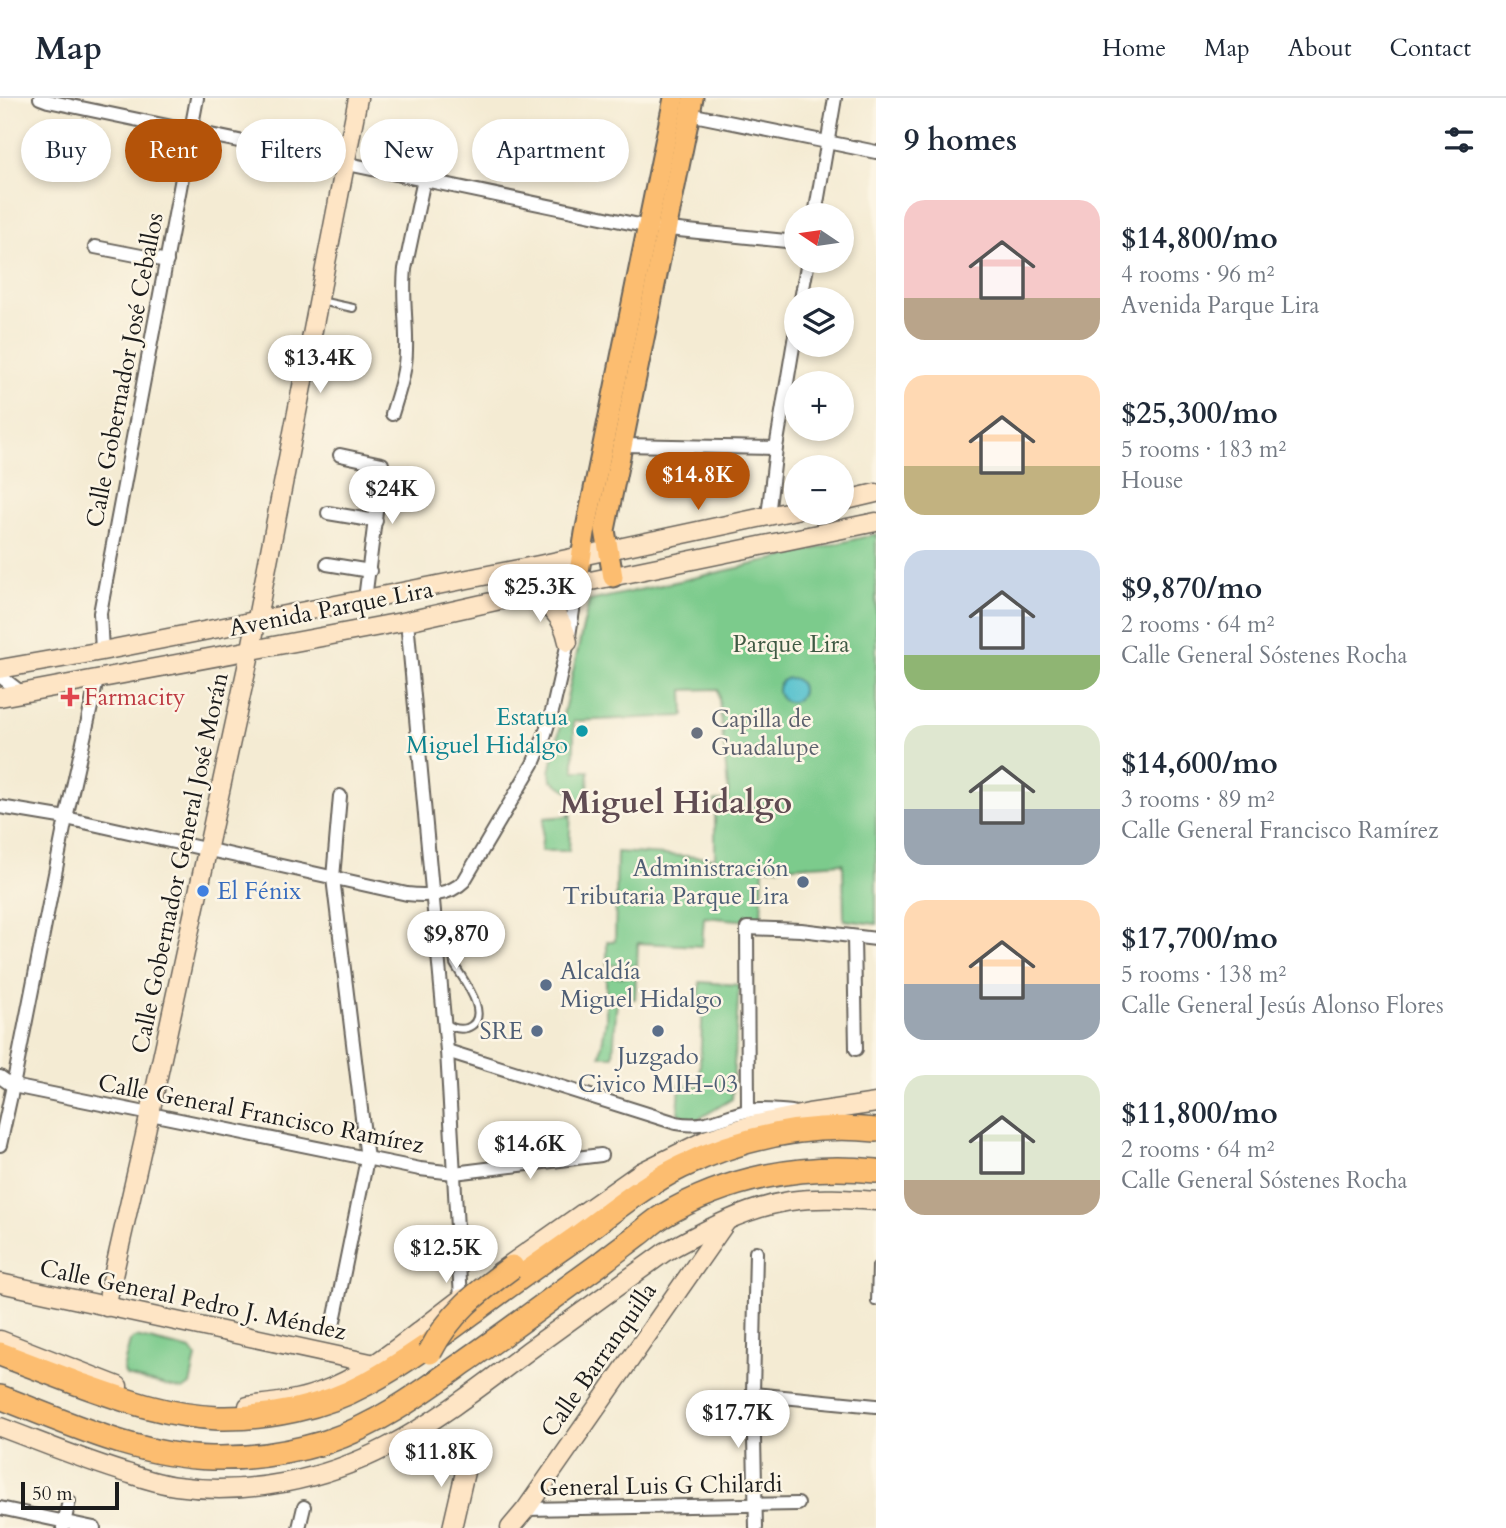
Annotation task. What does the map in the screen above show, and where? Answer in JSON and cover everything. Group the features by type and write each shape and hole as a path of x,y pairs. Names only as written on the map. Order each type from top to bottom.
{"highway":[{"path":"429,1352 438,1335 475,1294 647,1175 709,1146 815,1116 876,1115"},
{"path":"0,1354 157,1411 217,1418 272,1414 300,1408 349,1392 384,1373 440,1337 634,1196 679,1168 718,1151 764,1136 797,1131 868,1128 869,1121 876,1121"},
{"path":"0,1361 143,1415 183,1422 237,1424 295,1417 335,1406 383,1384 630,1209 693,1174 748,1156 811,1144 876,1145"},
{"path":"0,1386 124,1433 156,1441 215,1448 273,1444 315,1436 369,1417 429,1382 674,1207 755,1173 816,1162 876,1163"},
{"path":"0,1397 114,1441 160,1453 209,1458 279,1454 328,1441 381,1417 516,1326 661,1217 696,1199 774,1174 830,1169 876,1171"}],"main road":[{"name":"Calle Gobernador General José Morán","path":"346,163 359,98"},
{"path":"613,577 605,530 623,446 658,228 674,98"},
{"path":"577,585 581,556 658,228 691,106"},
{"name":"Calle Gobernador General José Morán","path":"106,1307 251,649 342,182"},
{"path":"854,498 876,493"},
{"name":"Avenida Parque Lira","path":"0,669 608,551 784,513"},
{"name":"Avenida Parque Lira","path":"0,697 407,621 876,522"},
{"path":"518,596 535,599 552,608 563,624 568,642"},
{"path":"0,1340 113,1385 191,1406 237,1408 298,1399 319,1393 375,1364 461,1298 649,1168 708,1139 748,1126 876,1103"},
{"path":"0,1427 113,1469 173,1486 221,1489 286,1482 318,1475 390,1446 416,1431 665,1252 728,1219 790,1201 876,1201"},
{"name":"Calle Barranquilla","path":"510,1528 526,1509 728,1219"},
{"name":"Calle General Pedro J. Méndez","path":"0,1283 375,1364"},
{"path":"390,1446 415,1447 438,1443 456,1446 464,1451 468,1459 452,1528"}],"street":[{"path":"40,98 134,119"},
{"name":"Calle Gobernador José Ceballos","path":"193,119 197,98"},
{"path":"818,203 835,98"},
{"path":"691,106 828,143 876,152"},
{"path":"346,163 360,166"},
{"name":"Calle Gobernador José Ceballos","path":"102,651 100,613 182,182"},
{"path":"392,414 406,357 405,269 423,182"},
{"path":"438,182 658,228 784,241"},
{"path":"95,247 167,261"},
{"path":"768,516 791,357"},
{"path":"623,446 776,448"},
{"path":"340,455 382,464 366,599"},
{"path":"328,513 376,521"},
{"path":"327,564 370,571"},
{"path":"0,807 66,818 407,894 453,891 464,881 533,764 544,737 568,642 577,585"},
{"path":"407,621 447,1051 461,1298"},
{"path":"0,676 22,693"},
{"path":"0,1145 66,818 97,680"},
{"path":"332,1331 367,1159 334,878 340,796"},
{"path":"748,1111 747,928 801,930 876,939"},
{"path":"855,937 856,1049"},
{"path":"447,1051 689,1126 748,1111 815,1116"},
{"name":"Calle General Francisco Ramírez","path":"0,1077 13,1086 420,1169 454,1173 601,1156"},
{"path":"756,1252 753,1394 756,1528"},
{"path":"753,1394 876,1406"},
{"path":"64,1525 69,1501"},
{"name":"General Luis G Chilardi","path":"526,1509 798,1504"},
{"path":"299,1528 304,1507"},
{"path":"0,1508 64,1525 94,1528"}],"lane":[{"path":"318,300 353,308"},
{"path":"444,1022 452,1027 466,1028 473,1024 478,1016 478,1006 454,964 453,957 455,949 461,943 468,943"},
{"path":"875,1302 876,1266"}],"green space":[{"name":"Parque Lira","path":"876,534 876,924 844,920 843,863 763,868 761,922 704,917 702,946 638,943 637,966 607,965 607,941 615,941 617,852 715,858 715,801 729,799 718,689 683,690 684,716 574,721 574,771 589,771 587,809 571,810 569,851 541,851 544,818 569,816 570,792 551,780 550,772 589,601"},
{"path":"606,976 636,977 635,999 617,998 613,1056 600,1056 606,1020"},
{"path":"700,982 739,985 732,1099 697,1120 678,1114 680,1085 699,1086 703,1003 699,1002"},
{"path":"136,1337 191,1350 196,1357 190,1385 183,1390 126,1376 123,1369 130,1341"}],"water":[{"path":"790,678 799,681 802,690 799,699 790,702 781,699 778,690 781,681"}],"place":[{"name":"Farmacity","path":"70,697"},
{"name":"Estatua Miguel Hidalgo","path":"582,731"},
{"name":"Capilla de Guadalupe","path":"697,733"},
{"name":"Administración Tributaria Parque Lira","path":"803,882"},
{"name":"El Fénix","path":"203,891"},
{"name":"Alcaldía Miguel Hidalgo","path":"546,985"},
{"name":"SRE","path":"537,1031"},
{"name":"Juzgado Civico MIH-03","path":"658,1031"}],"district":[{"name":"Miguel Hidalgo","path":"676,803"}]}
